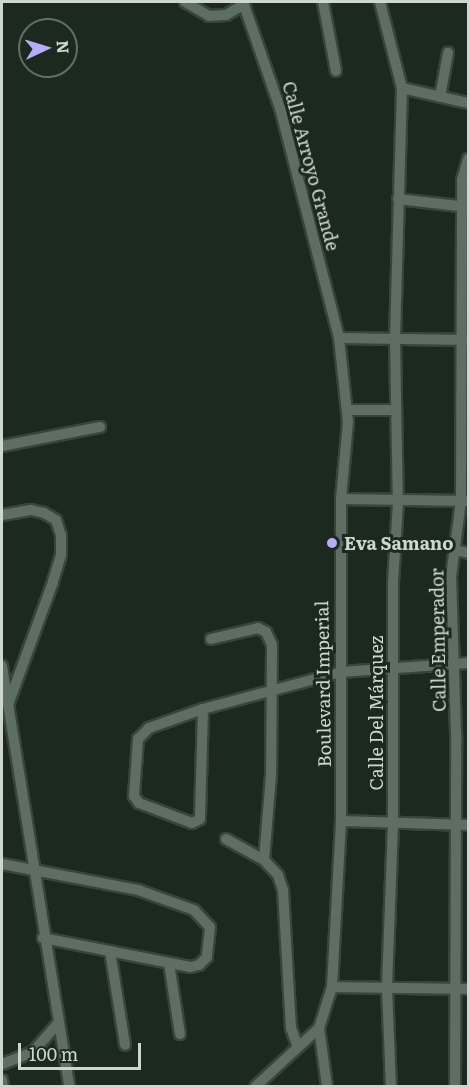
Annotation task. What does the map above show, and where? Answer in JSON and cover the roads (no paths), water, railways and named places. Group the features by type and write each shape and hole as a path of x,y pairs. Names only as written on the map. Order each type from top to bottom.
{"street":[{"path":"185,2 209,16 226,15 244,3"},
{"path":"323,2 336,71"},
{"name":"Calle Del Márquez","path":"380,2 402,88 395,339 398,502 392,666 393,823 387,988 391,1086"},
{"name":"Calle Arroyo Grande","path":"244,3 280,108 339,338"},
{"path":"440,97 448,53"},
{"path":"402,88 468,103"},
{"name":"Calle Emperador","path":"455,1086 456,663 451,577 465,501 465,207 462,180 468,159"},
{"path":"398,199 465,207"},
{"path":"339,338 465,340"},
{"name":"Boulevard Imperial","path":"327,1086 319,1028 332,987 341,821 341,499 348,410 339,338"},
{"path":"348,410 396,410"},
{"path":"2,446 100,427"},
{"path":"341,499 398,502 465,501"},
{"path":"2,514 31,510 56,520 61,555 8,705"},
{"path":"455,550 468,553"},
{"path":"211,639 258,628 266,632 272,645 271,775 264,860"},
{"path":"203,710 200,819 192,823 135,800 138,739 142,732 203,710 341,672 392,666 468,663"},
{"path":"2,666 31,867 69,1086"},
{"path":"456,734 468,734"},
{"path":"341,821 468,825"},
{"path":"226,839 264,860 278,875 283,890 291,1028 298,1047"},
{"path":"2,864 31,867 138,890 194,910 210,927 207,957 199,965 190,967 43,938"},
{"path":"110,951 125,1045"},
{"path":"169,963 180,1034"},
{"path":"332,987 468,988"},
{"path":"2,1064 33,1052 46,1034 58,1023"},
{"path":"256,1086 319,1028"},
{"path":"46,1034 61,1041"},
{"path":"2,1080 3,1086"}],"place":[{"name":"Eva Samano","path":"332,543"}]}
